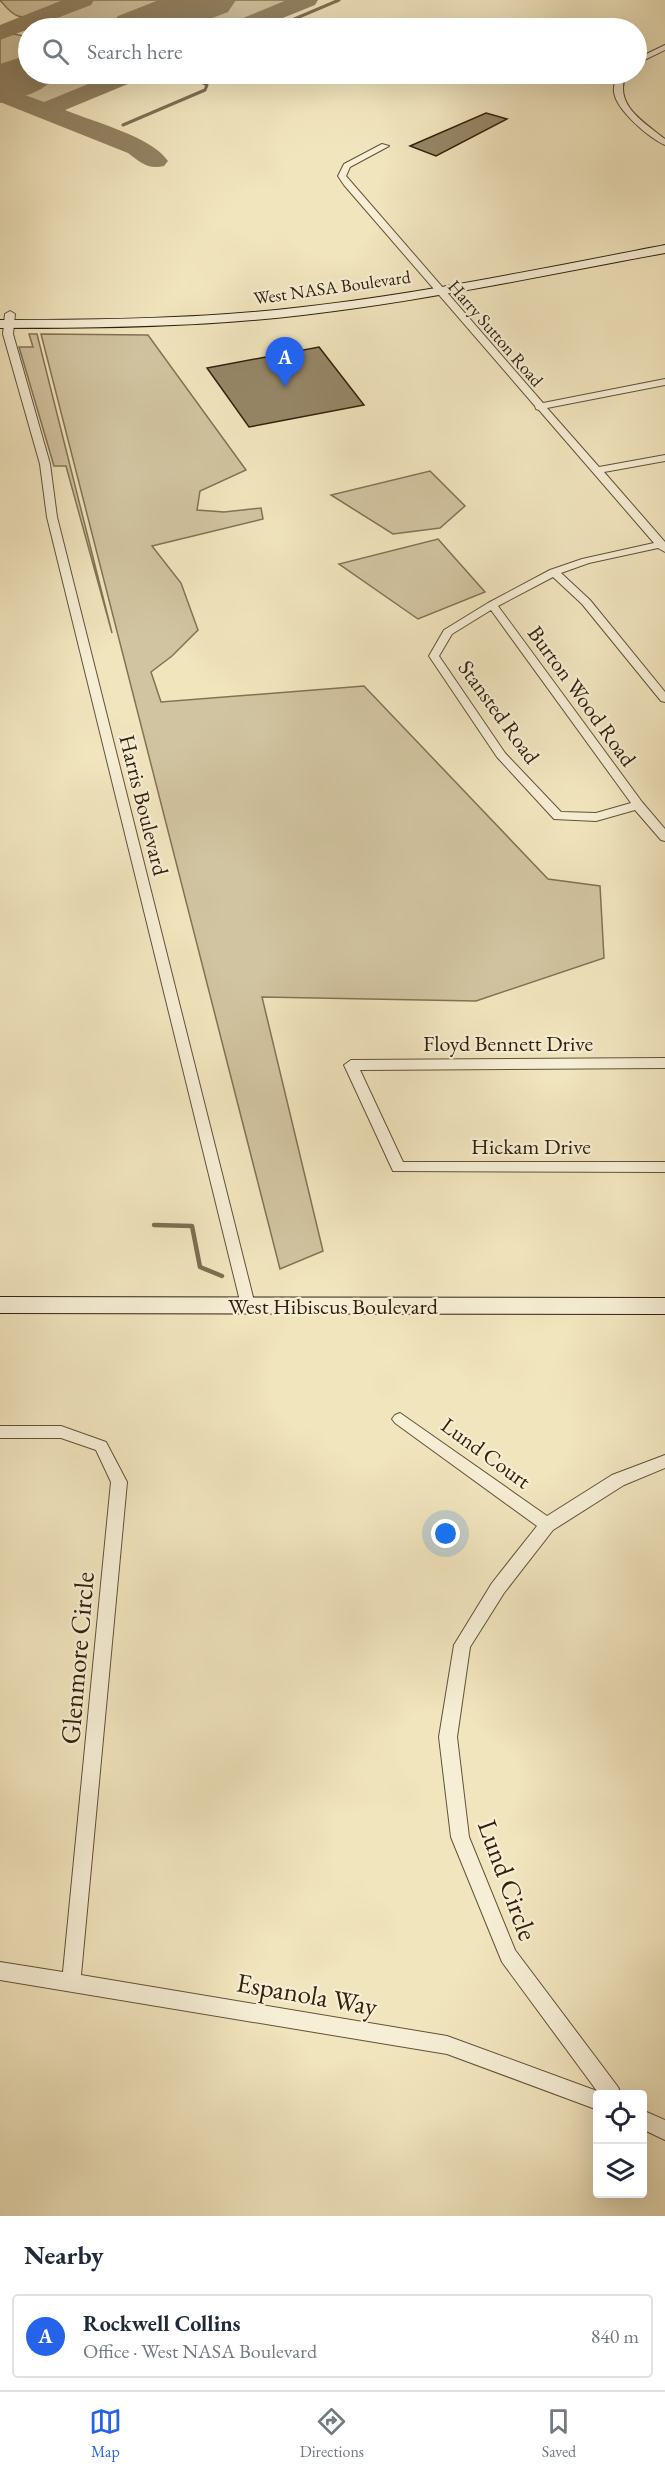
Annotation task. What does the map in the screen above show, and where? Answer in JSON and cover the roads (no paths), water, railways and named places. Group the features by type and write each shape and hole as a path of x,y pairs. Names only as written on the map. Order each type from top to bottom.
{"main road":[{"name":"West NASA Boulevard","path":"5,319 141,323 232,318 345,306 665,240"},
{"name":"West NASA Boulevard","path":"434,286 665,249"},
{"name":"West Hibiscus Boulevard","path":"0,1305 665,1306"}],"street":[{"path":"647,56 665,47"},
{"path":"617,84 619,98 627,110 665,144"},
{"path":"650,130 664,128"},
{"name":"Harry Sutton Road","path":"385,146 347,166 342,176 351,189 663,547"},
{"name":"Harris Boulevard","path":"5,319 45,464 52,517 248,1305"},
{"path":"539,407 665,382"},
{"path":"595,471 660,459 665,470"},
{"name":"Stansted Road","path":"638,805 596,817 558,816 501,755 434,656 448,632 492,605 554,572 586,561 663,547"},
{"path":"554,572 586,602 665,699"},
{"name":"Burton Wood Road","path":"492,605 638,805 665,837"},
{"name":"Floyd Bennett Drive","path":"398,1167 351,1065 665,1063"},
{"name":"Hickam Drive","path":"398,1167 665,1167"},
{"name":"Lund Court","path":"400,1419 547,1524"},
{"name":"Glenmore Circle","path":"0,1432 62,1432 101,1446 119,1482 71,1981"},
{"name":"Lund Circle","path":"608,2090 508,1956 460,1837 448,1737 462,1645 498,1588 547,1524 618,1480 665,1461"},
{"name":"Espanola Way","path":"0,1971 447,2045 593,2100"},
{"path":"647,2121 665,2130"}],"waterway":[{"path":"297,18 339,0"},
{"path":"123,125 205,90 207,85 205,84"},
{"path":"154,1225 192,1226 200,1267 222,1276"}],"place":[{"name":"Rockwell Collins","path":"285,387"}]}
